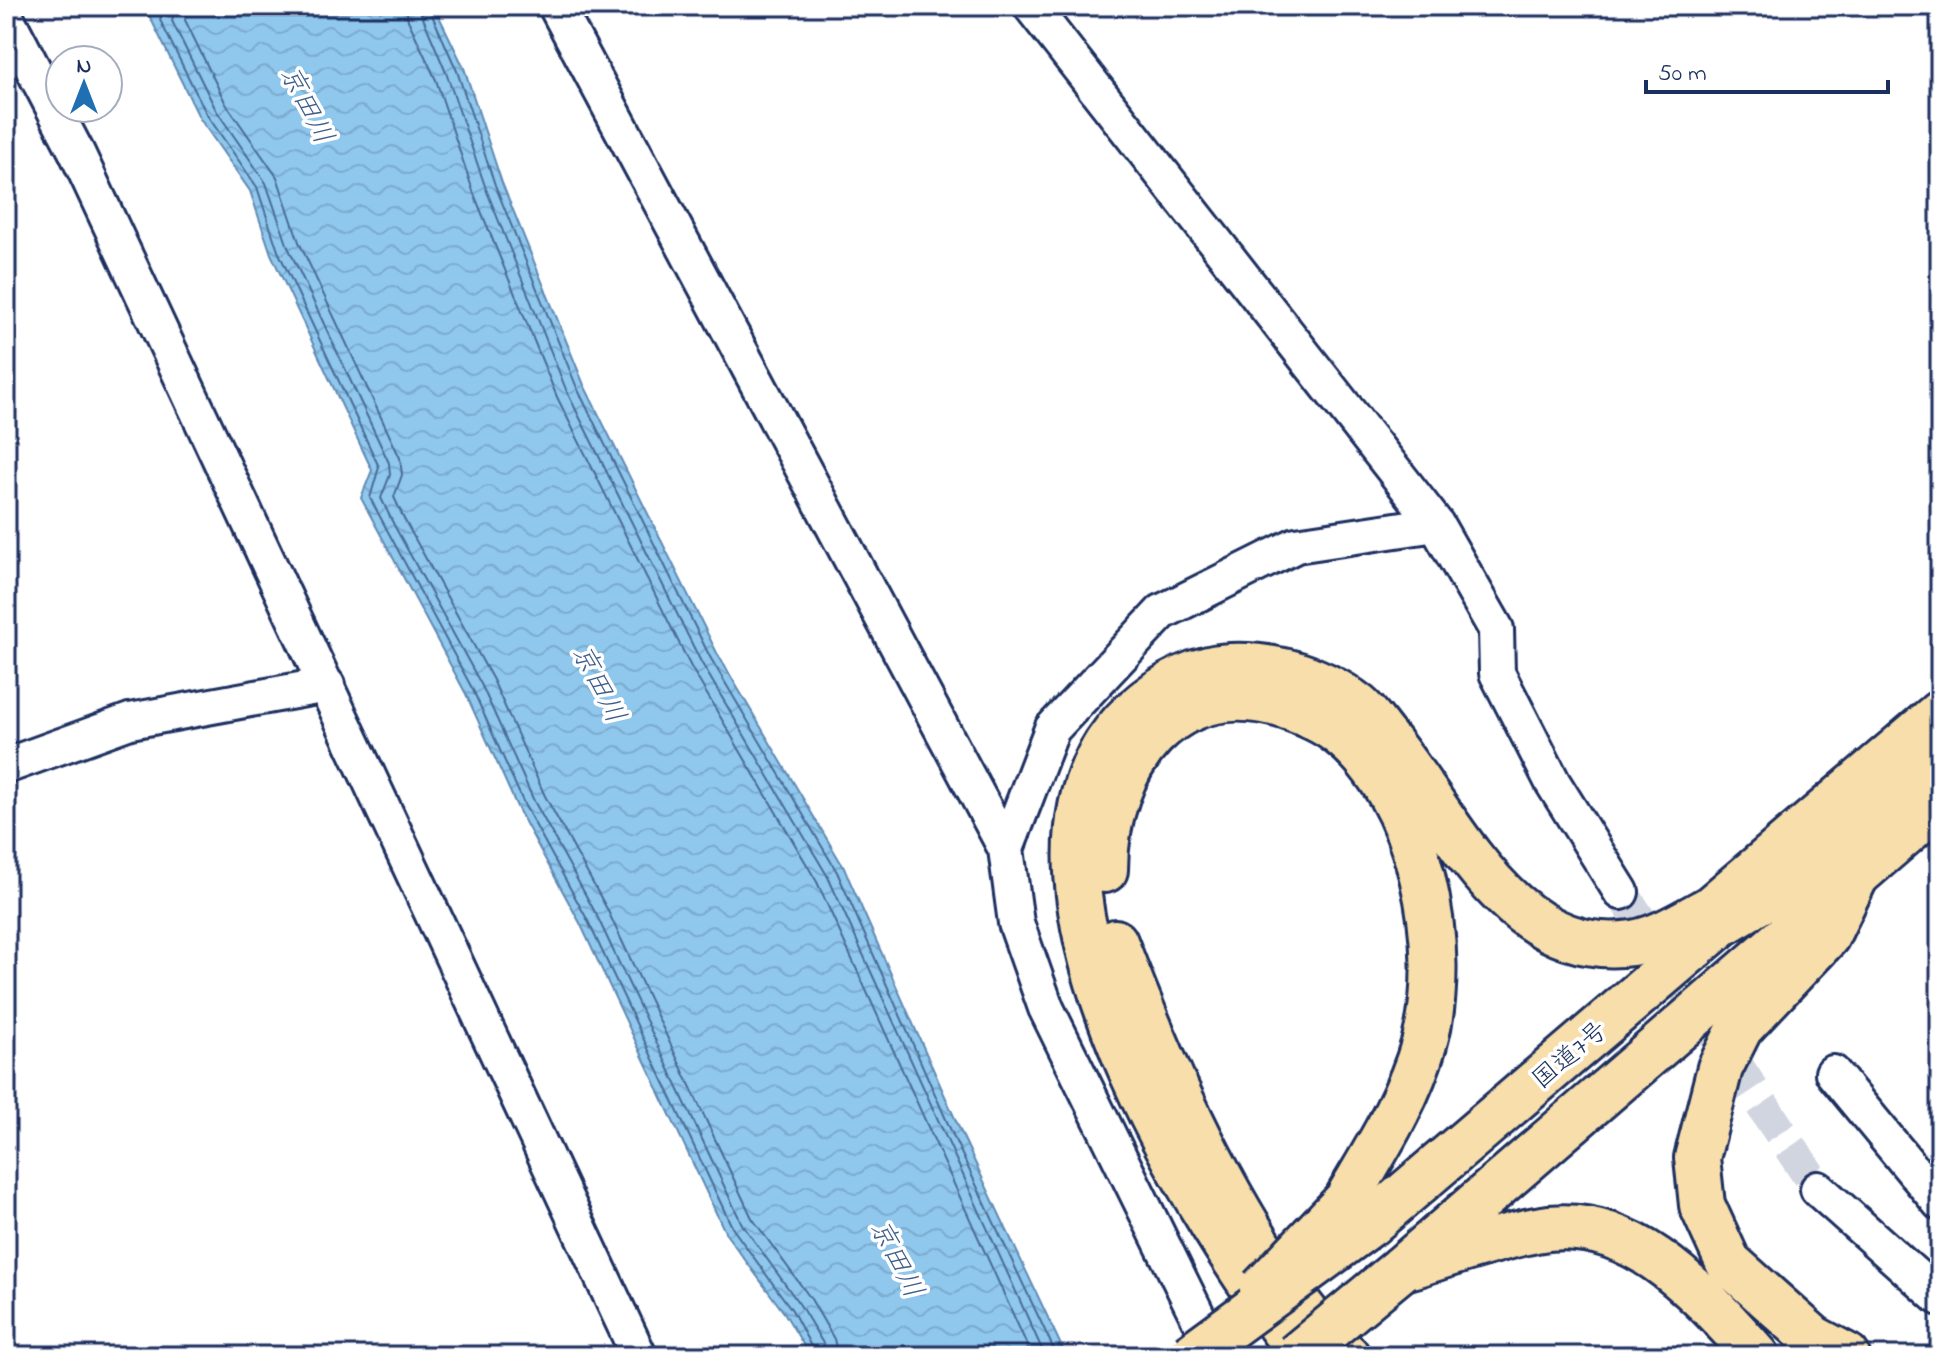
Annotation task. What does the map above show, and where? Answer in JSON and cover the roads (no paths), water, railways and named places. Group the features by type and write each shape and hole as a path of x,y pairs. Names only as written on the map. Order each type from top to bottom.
{"main road":[{"path":"1303,1356 1214,1230 1155,1120 1113,1024 1084,934 1076,887 1076,833 1084,788 1102,748 1128,715 1172,684 1209,669 1259,665 1309,678 1359,707 1404,760 1503,897 1545,928 1578,941 1633,943 1716,916 1940,713"},
{"path":"1347,1356 1324,1336 1242,1216 1184,1114 1111,932 1105,889 1105,837 1113,800 1147,741 1180,713 1213,699 1256,697 1298,711 1339,733 1371,767 1396,810 1423,872 1431,924 1435,987 1424,1045 1358,1212"},
{"name":"国道7号","path":"1190,1356 1227,1341 1358,1212 1716,916 1780,889 1940,745"},
{"name":"国道7号","path":"1296,1356 1940,803"},
{"path":"1847,1356 1813,1338 1728,1262 1702,1205 1697,1158 1720,1068 1740,1028 1827,936 1857,874"},
{"path":"1401,1269 1538,1229 1588,1228 1639,1247 1686,1281 1757,1356"}],"street":[{"path":"556,6 1006,849 1016,923 1046,1008 1198,1317 1227,1341"},
{"path":"1031,6 1436,524 1496,629 1497,673 1504,687 1553,783 1621,892"},
{"path":"6,17 77,153 639,1356"},
{"path":"1006,849 1052,729 1162,612 1296,545 1436,524"},
{"path":"6,766 130,721 327,685"},
{"path":"1833,1073 1940,1203"},
{"path":"1818,1189 1940,1298"}],"water":[{"name":"京田川","path":"164,6 434,6 464,68 502,183 584,385 717,653 844,868 964,1139 1066,1356 810,1356 785,1314 726,1234 580,923 518,809 466,694 361,498 372,470 271,254 250,191 200,119 148,13"}],"tunnel":[{"path":"1621,892 1818,1189"}]}
